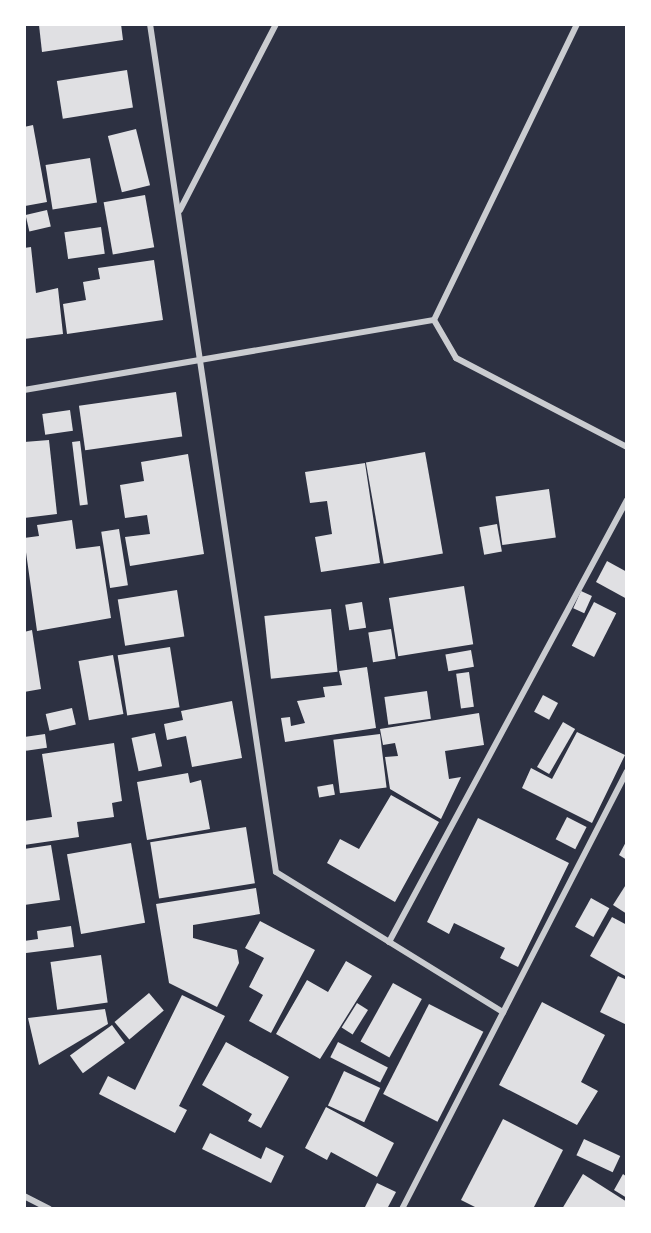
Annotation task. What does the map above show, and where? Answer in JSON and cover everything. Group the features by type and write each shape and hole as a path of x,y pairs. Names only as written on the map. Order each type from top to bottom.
{"street":[{"path":"150,24 202,358 276,872 503,1012"},
{"path":"179,211 276,24"},
{"path":"434,320 578,24"},
{"path":"24,390 434,320"},
{"path":"434,320 456,358 627,447"},
{"path":"389,942 627,500"},
{"path":"402,1209 627,772"},
{"path":"24,1196 49,1209"}],"building":[{"path":"121,24 123,40 42,52 39,25"},
{"path":"127,70 133,108 63,119 57,81"},
{"path":"33,125 47,202 25,206 24,127"},
{"path":"136,129 150,185 122,192 108,136"},
{"path":"90,158 97,202 53,209 46,165"},
{"path":"145,195 154,247 113,254 104,202"},
{"path":"47,210 51,227 29,232 26,215"},
{"path":"101,227 105,254 68,259 64,232"},
{"path":"31,247 36,293 58,288 63,334 24,339 24,248"},
{"path":"154,260 163,320 67,334 63,304 86,300 83,282 100,279 98,268"},
{"path":"176,392 182,437 85,450 79,406"},
{"path":"70,410 73,431 45,435 42,414"},
{"path":"49,440 57,514 24,518 24,442"},
{"path":"80,441 88,505 80,505 72,442"},
{"path":"425,452 443,553 384,564 366,462"},
{"path":"188,454 204,554 130,566 125,537 150,534 147,515 125,518 120,485 144,481 141,462"},
{"path":"365,463 380,563 321,572 315,537 332,534 327,501 310,503 305,472"},
{"path":"549,489 556,538 502,545 496,497"},
{"path":"72,520 76,549 100,546 111,618 37,631 24,538 39,536 37,525"},
{"path":"497,524 502,552 484,555 479,527"},
{"path":"119,529 128,585 110,588 101,532"},
{"path":"607,561 627,572 627,599 596,582"},
{"path":"464,586 473,644 398,656 389,598"},
{"path":"177,590 184,636 125,646 118,599"},
{"path":"581,591 592,596 584,613 573,608"},
{"path":"362,602 366,628 349,630 345,605"},
{"path":"594,602 616,613 594,657 572,646"},
{"path":"331,609 338,672 271,679 264,616"},
{"path":"391,629 396,659 373,662 368,633"},
{"path":"32,630 41,689 24,692 24,632"},
{"path":"170,647 180,707 127,716 118,655"},
{"path":"471,650 474,667 448,671 445,655"},
{"path":"113,655 123,714 89,720 79,661"},
{"path":"367,667 376,728 285,742 281,718 290,717 291,726 305,723 297,701 325,697 323,687 342,685 339,671"},
{"path":"469,672 474,707 461,708 456,674"},
{"path":"427,691 431,719 388,725 384,697"},
{"path":"543,695 558,703 549,720 534,712"},
{"path":"232,701 242,758 192,767 186,736 167,740 164,724 183,720 181,711"},
{"path":"72,708 76,725 50,731 46,714"},
{"path":"479,713 484,745 445,751 449,779 461,777 441,819 390,789 385,757 398,756 395,743 383,745 380,729"},
{"path":"563,722 575,729 549,774 537,767"},
{"path":"577,732 625,755 592,823 522,788 531,768 552,779"},
{"path":"155,733 162,766 139,771 132,738"},
{"path":"45,734 47,748 26,751 24,737"},
{"path":"380,734 387,788 340,793 333,740"},
{"path":"114,743 122,801 112,803 114,817 77,822 79,837 24,845 24,821 52,817 42,754"},
{"path":"188,773 190,783 201,780 210,829 147,840 137,782"},
{"path":"333,784 335,795 319,798 317,787"},
{"path":"391,795 439,822 395,902 327,863 340,839 359,849"},
{"path":"567,817 587,827 575,849 556,839"},
{"path":"478,818 569,863 518,967 500,958 505,948 454,923 449,934 427,922"},
{"path":"246,827 255,883 159,898 150,842"},
{"path":"627,840 627,860 619,855"},
{"path":"131,843 145,923 81,934 67,854"},
{"path":"51,845 60,900 24,905 24,849"},
{"path":"627,883 627,914 613,905"},
{"path":"256,888 260,914 193,925 193,938 237,950 239,963 217,1007 169,983 156,904"},
{"path":"591,898 609,908 593,937 575,927"},
{"path":"612,917 627,925 627,977 590,956"},
{"path":"260,921 315,950 271,1033 249,1021 263,995 249,987 264,958 245,948"},
{"path":"71,926 74,947 26,953 24,941 38,939 37,931"},
{"path":"101,955 108,1003 57,1010 50,962"},
{"path":"346,961 372,976 320,1059 276,1034 307,980 328,992"},
{"path":"618,976 627,980 627,1025 600,1012"},
{"path":"393,983 422,999 389,1058 361,1042"},
{"path":"149,993 164,1011 129,1040 115,1022"},
{"path":"182,995 225,1016 179,1106 187,1110 175,1133 99,1094 108,1076 135,1090"},
{"path":"542,1002 605,1035 581,1082 598,1091 577,1125 499,1085"},
{"path":"357,1003 368,1010 353,1034 342,1028"},
{"path":"429,1004 483,1032 437,1122 383,1094"},
{"path":"105,1009 108,1024 39,1065 28,1018"},
{"path":"112,1025 125,1043 83,1073 70,1056"},
{"path":"226,1042 289,1077 261,1128 248,1121 252,1114 202,1085"},
{"path":"338,1042 388,1067 380,1083 330,1057"},
{"path":"344,1071 380,1088 364,1122 328,1105"},
{"path":"326,1107 394,1143 377,1177 331,1152 327,1160 305,1148"},
{"path":"503,1119 563,1150 533,1209 479,1209 461,1200"},
{"path":"210,1133 261,1159 266,1147 284,1156 271,1183 202,1149"},
{"path":"584,1139 620,1156 613,1172 576,1155"},
{"path":"583,1174 627,1202 627,1209 562,1209"},
{"path":"623,1174 627,1177 627,1198 614,1190"},
{"path":"377,1183 396,1192 387,1209 364,1209"}]}
